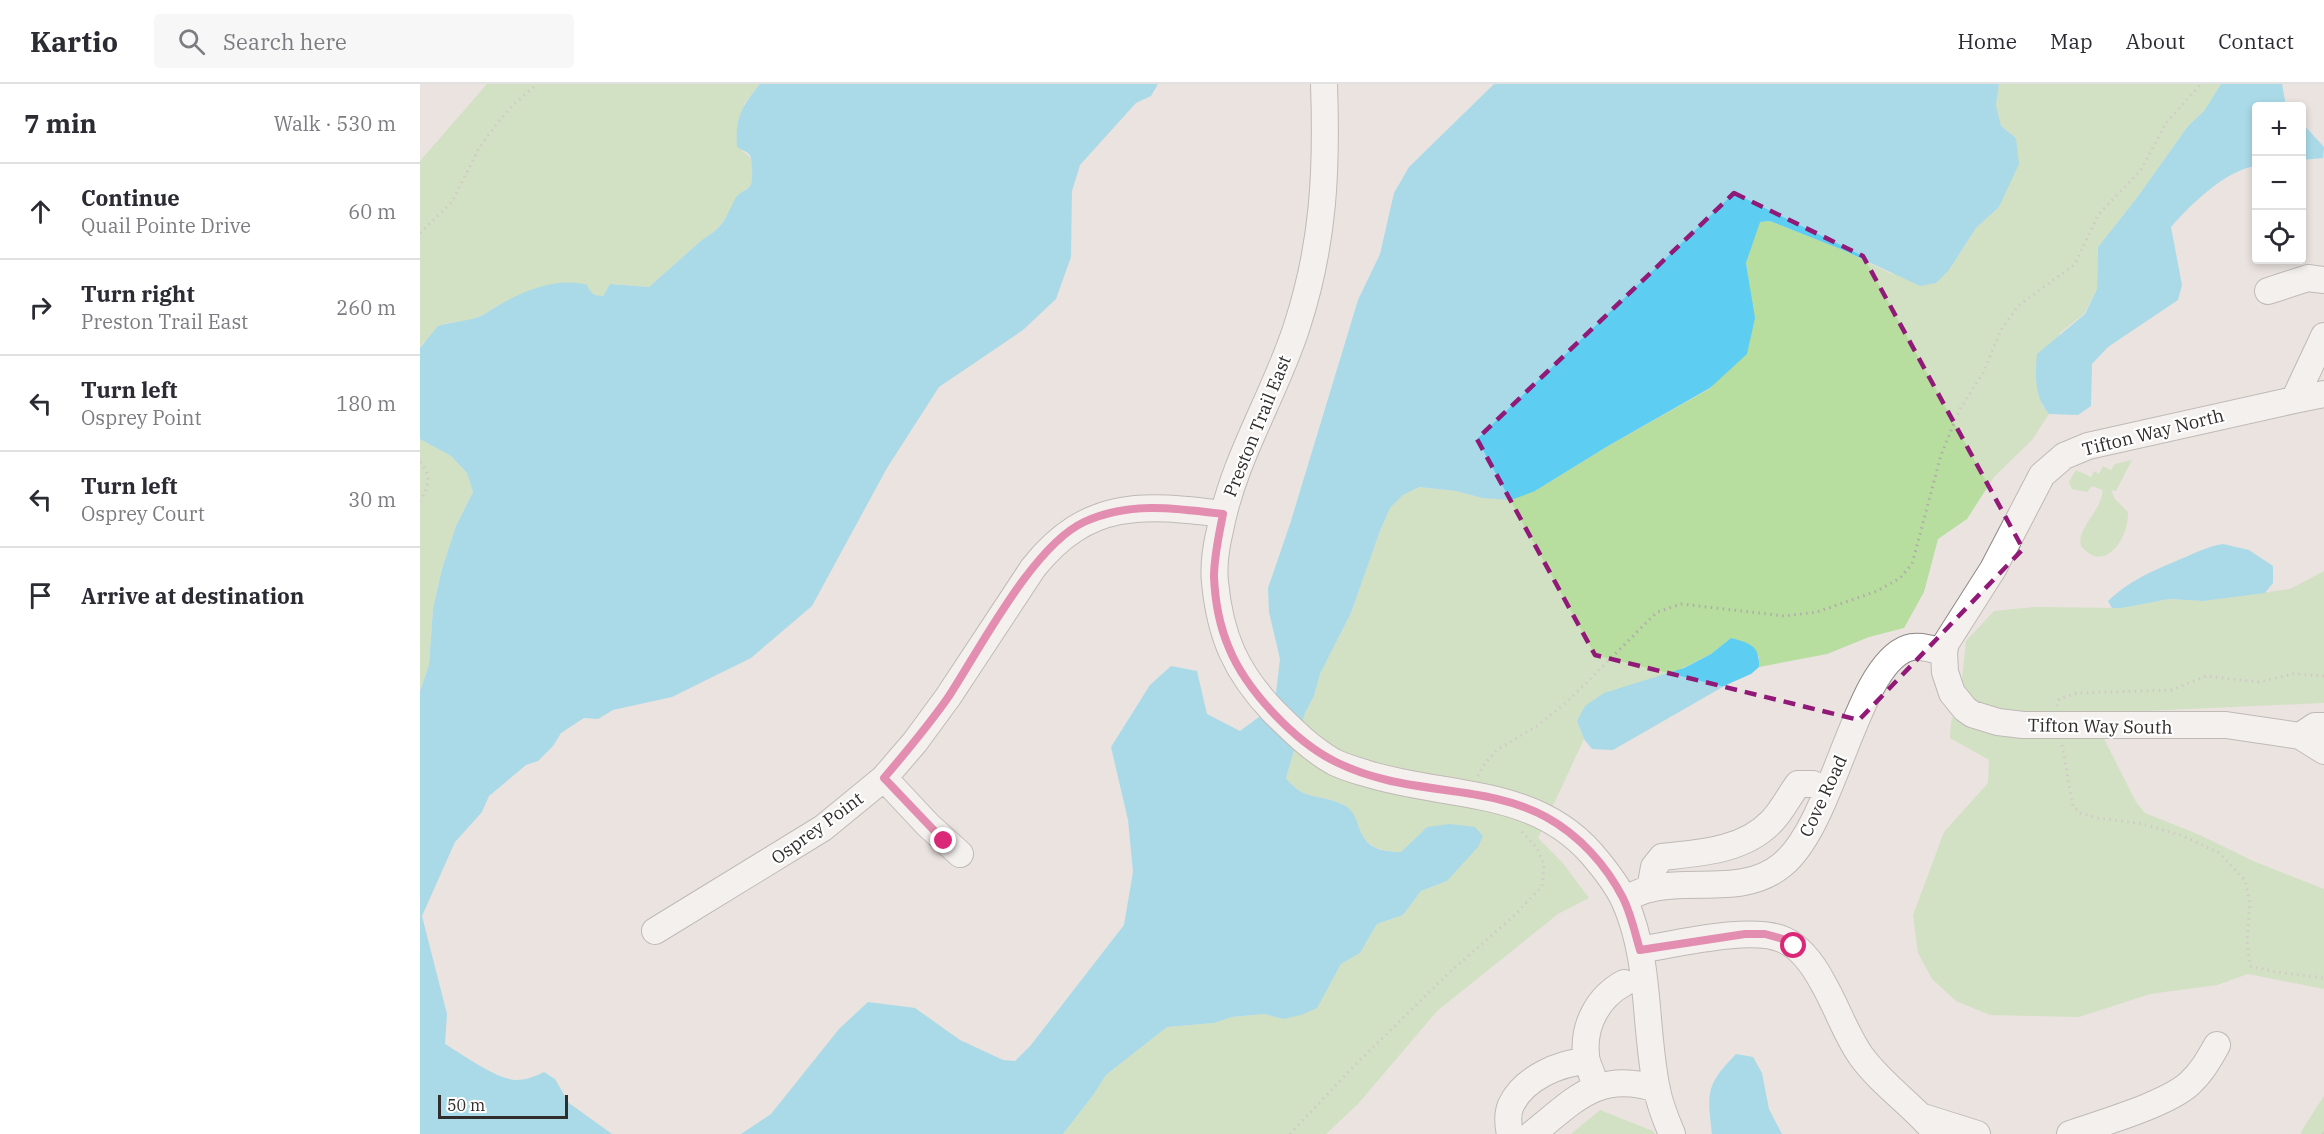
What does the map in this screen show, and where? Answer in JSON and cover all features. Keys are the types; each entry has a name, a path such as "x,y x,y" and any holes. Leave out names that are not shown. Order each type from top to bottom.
{"street":[{"name":"Preston Trail East","path":"1324,84 1325,193 1319,240 1309,285 1296,330 1234,476 1215,552 1214,578 1219,615 1228,648 1241,673 1269,707 1305,742 1334,762 1385,780 1500,799 1529,809 1556,824 1588,849 1608,873 1624,899 1640,950 1657,1089 1672,1134"},
{"path":"2268,291 2308,278 2324,280"},
{"path":"2294,400 2324,336"},
{"name":"Tifton Way North","path":"1944,652 1946,643 1993,569 2035,485 2042,474 2064,456 2088,446 2324,393"},
{"name":"Osprey Point","path":"655,931 824,828 884,778 915,742 948,697 1033,568 1047,550 1064,535 1083,522 1105,514 1135,508 1166,507 1223,514"},
{"name":"Cove Road","path":"1624,899 1650,889 1736,884 1771,873 1793,854 1818,816 1861,709 1887,662 1910,647 1944,652"},
{"name":"Tifton Way South","path":"1944,652 1945,672 1953,693 1965,709 1972,714 1998,722 2023,725 2226,725 2300,736 2324,751"},
{"path":"2300,736 2314,726 2324,726"},
{"path":"884,778 928,825 960,854"},
{"path":"1650,889 1654,867 1662,857 1712,851 1746,841 1771,822 1798,784 1813,784 1827,790"},
{"path":"1640,950 1745,934 1765,934 1789,942 1804,954 1823,982 1844,1027 1861,1055 1882,1081 1930,1125 1977,1134"},
{"path":"1596,1087 1587,1061 1586,1039 1590,1020 1601,1002 1624,983"},
{"path":"2070,1134 2173,1096 2190,1084 2203,1069 2217,1045"},
{"path":"1510,1134 1508,1123 1510,1107 1521,1092 1548,1070 1570,1062 1587,1061"},
{"path":"1532,1134 1576,1098 1596,1087 1621,1082 1639,1083 1657,1089"}],"path":[{"path":"420,233 452,202 479,148 494,128 512,106 537,84"},
{"path":"1469,793 1485,764 1497,750 1537,726 1567,702 1657,612 1682,604 1785,616 1817,612 1877,591 1900,578 1912,564 1941,455 1960,409 1983,373 2001,330 2018,306 2075,264 2098,215 2141,170 2166,123 2201,84"},
{"path":"420,462 428,473 429,481 420,501"},
{"path":"2324,676 2293,674 2259,682 2206,676 2172,690 2077,693 2059,699 2056,711 2073,806 2080,813 2098,818 2143,824 2183,836 2218,852 2245,880 2250,903 2247,942 2250,966 2324,978"},
{"path":"1290,1134 1352,1068 1452,970 1515,915 1542,886 1544,865 1538,848 1519,830"}],"highlighted area":[{"path":"1734,193 1863,256 2023,549 1859,720 1595,655 1477,439"}],"green space":[{"path":"487,84 760,84 744,104 742,151 751,161 750,186 738,198 719,227 649,287 610,284 603,296 595,296 589,291 498,305 485,314 467,321 447,323 420,348 420,161"},
{"path":"1999,84 2221,84 2204,111 2188,126 2136,199 2098,247 2097,289 2084,314 2060,333 2042,406 2049,414 2032,440 1994,477 1967,519 1938,539 1924,592 1904,628 1869,637 1827,654 1759,667 1759,656 1731,638 1711,654 1577,721 1584,739 1538,838 1562,862 1589,898 1558,914 1437,1011 1358,1104 1326,1134 1063,1134 1106,1075 1167,1027 1214,1023 1232,1017 1264,1014 1283,1019 1316,1008 1341,964 1360,953 1377,924 1403,915 1421,891 1447,881 1427,827 1401,852 1372,846 1363,838 1352,814 1344,805 1306,794 1293,786 1286,778 1305,713 1314,696 1320,674 1351,613 1390,508 1403,495 1419,487 1456,491 1482,498 1535,491 1608,446 1711,388 1750,289 1746,263 1759,222 1770,221 1843,250 1892,274 1949,270 1976,228 1999,207 2016,138 2001,126 1996,105"},
{"path":"420,439 451,456 467,473 473,492 456,526 442,569 433,609 429,665 420,690"},
{"path":"2132,460 2116,491 2111,490 2115,499 2128,512 2120,542 2107,555 2099,557 2090,554 2081,546 2080,540 2098,506 2103,490 2092,486 2087,492 2072,489 2069,482 2076,470 2091,477 2094,471 2099,474 2103,466 2111,470 2115,464"},
{"path":"2324,571 2324,703 2123,712 2097,725 2136,802 2145,813 2200,835 2253,861 2324,889 2324,989 2248,974 2217,985 2150,994 2079,1017 1990,1015 1956,1001 1932,979 1918,953 1913,915 1944,832 1988,783 1989,760 1950,738 1951,722 1959,701 1966,641 1994,611 2035,607 2122,608 2169,599 2203,601 2290,589"},
{"path":"2324,1096 2324,1134 2301,1134 2302,1130"},
{"path":"1600,1110 1653,1131 1655,1134 1571,1134"}],"water":[{"path":"760,84 1158,84 1151,96 1136,103 1080,165 1072,191 1071,257 1056,299 1023,330 939,387 887,468 812,606 751,658 672,697 613,710 598,719 584,718 561,733 553,746 538,761 526,765 489,796 482,812 455,842 422,916 447,1014 445,1044 490,1071 509,1079 524,1079 544,1072 555,1079 569,1103 612,1134 420,1134 420,691 429,665 433,609 442,569 456,526 473,492 467,473 451,456 420,439 420,348 438,326 485,314 509,300 542,286 576,283 587,285 593,294 603,296 610,284 649,287 715,231 723,222 737,197 750,186 751,160 749,154 737,147 737,128 744,106"},
{"path":"1494,84 1999,84 1996,105 2001,126 2016,138 2019,164 1999,207 1976,228 1949,270 1936,283 1920,286 1843,250 1770,221 1760,222 1746,263 1755,318 1747,354 1710,388 1535,491 1511,500 1482,498 1456,491 1419,487 1403,495 1390,508 1351,613 1320,674 1314,696 1305,713 1286,778 1293,786 1306,794 1335,801 1351,810 1366,840 1373,846 1384,850 1401,852 1427,827 1450,824 1475,827 1483,836 1478,847 1447,881 1421,891 1403,915 1377,924 1360,953 1341,964 1317,1008 1283,1019 1264,1014 1232,1017 1214,1023 1167,1027 1106,1075 1063,1134 741,1134 771,1114 839,1029 868,1002 915,1008 960,1040 1003,1060 1015,1061 1031,1045 1124,925 1133,872 1128,820 1111,747 1150,685 1171,666 1197,671 1207,714 1240,731 1259,717 1276,693 1280,659 1269,612 1268,588 1290,524 1358,300 1380,254 1394,193 1409,167"},
{"path":"2221,84 2282,84 2285,102 2252,102 2252,167 2233,174 2210,189 2171,227 2182,285 2178,300 2108,347 2092,364 2091,406 2078,415 2049,414 2038,393 2037,354 2085,314 2097,289 2098,247 2136,199 2188,126 2204,111"},
{"path":"2306,127 2324,147 2323,158 2306,160"},
{"path":"2223,544 2249,550 2273,566 2273,583 2265,593 2203,601 2169,599 2122,608 2112,608 2108,601 2123,588 2147,574 2210,547"},
{"path":"1731,638 1752,646 1758,654 1759,667 1751,674 1726,685 1613,750 1592,749 1584,739 1577,721 1585,706 1604,693 1684,668 1711,654"},
{"path":"1736,1054 1753,1057 1762,1073 1769,1109 1782,1134 1712,1134 1709,1108 1711,1090 1719,1074"}],"route":[{"path":"944,841 884,778 915,742 948,697 1015,594 1047,550 1083,522 1105,514 1135,508 1166,507 1223,514 1215,552 1214,578 1219,615 1228,648 1241,673 1257,694 1305,742 1334,762 1385,780 1500,799 1547,818 1588,849 1608,873 1624,899 1640,950 1745,934 1765,934 1783,939 1794,946"}]}
